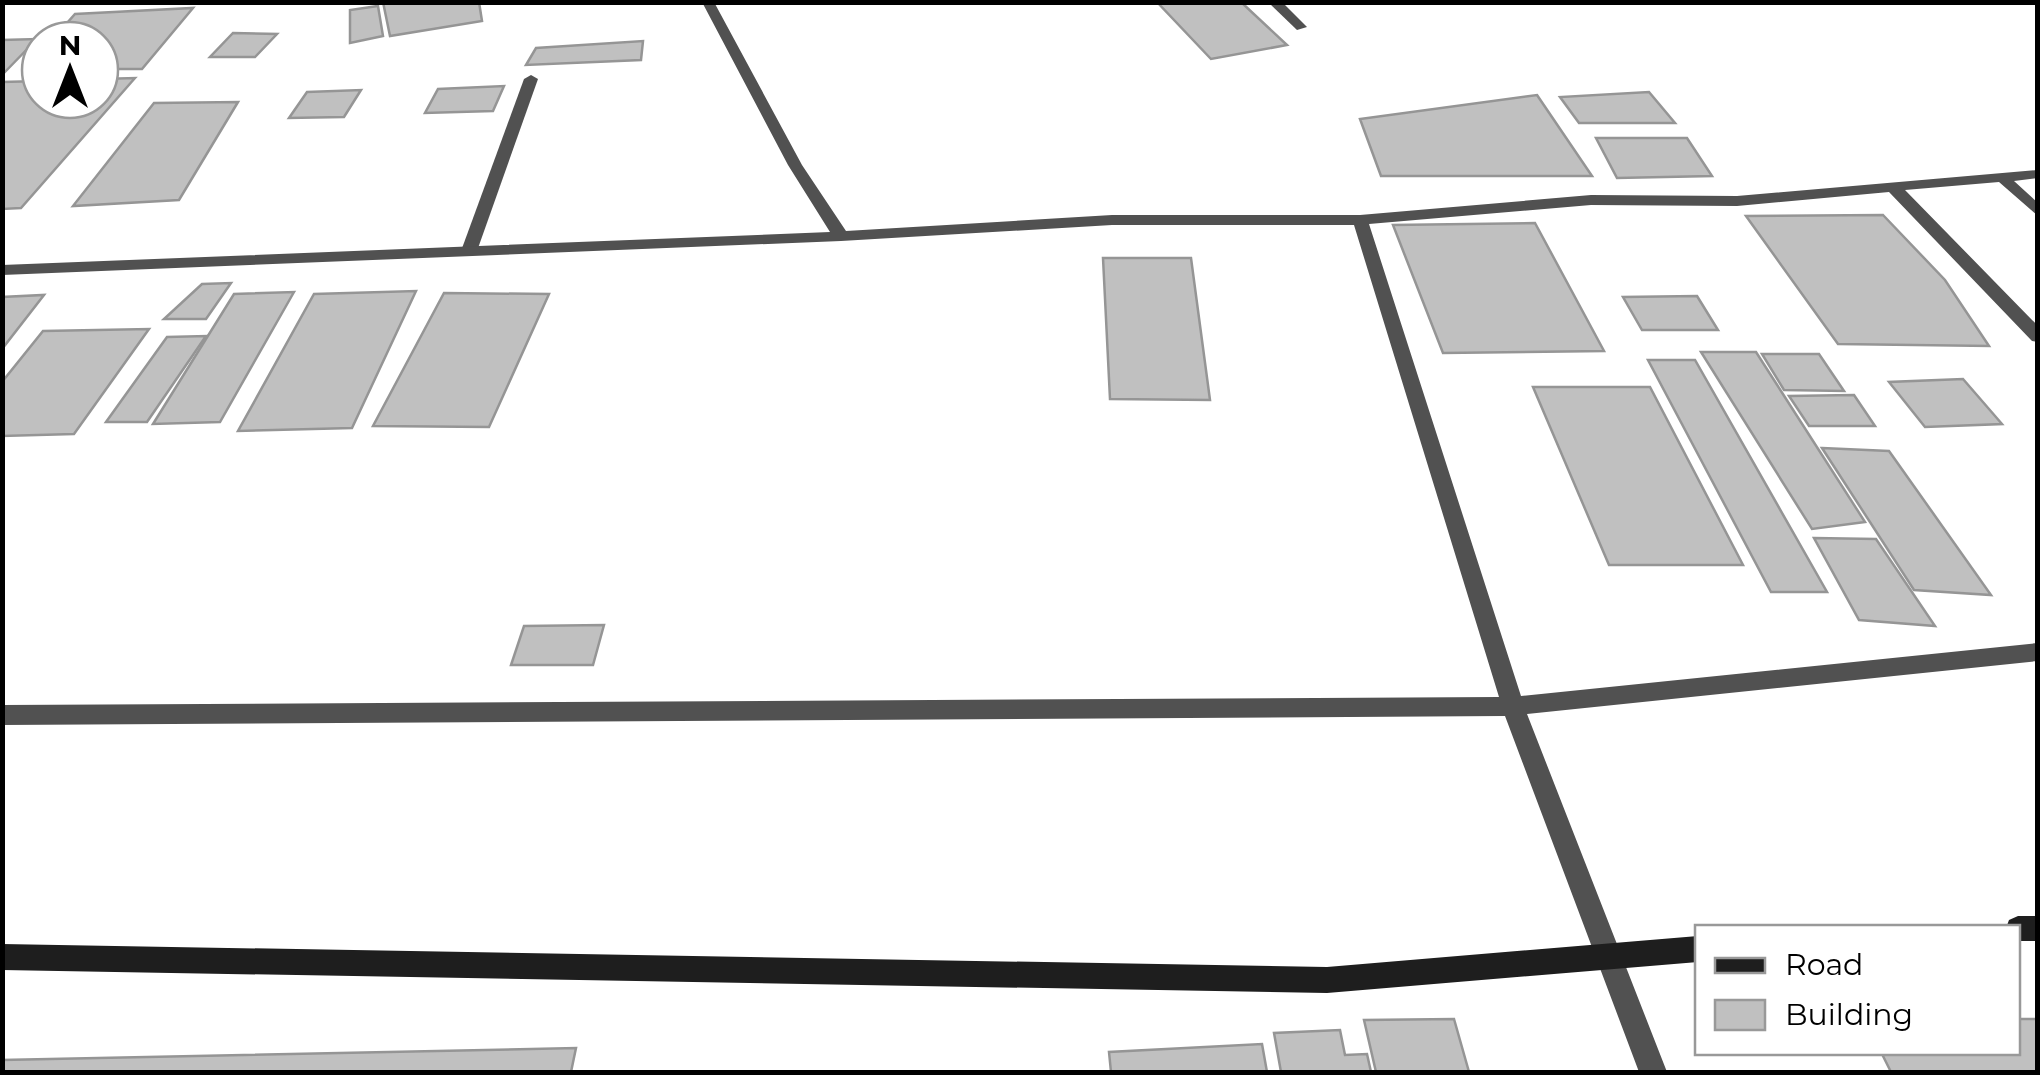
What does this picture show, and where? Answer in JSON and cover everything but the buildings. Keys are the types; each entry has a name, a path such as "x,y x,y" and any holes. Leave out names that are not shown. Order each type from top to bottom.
{"street":[{"path":"708,2 795,165 841,236"},
{"path":"1274,2 1301,27"},
{"path":"469,251 531,79"},
{"path":"2,270 841,236 1112,220 1360,220 1591,200 1738,201 2038,174"},
{"path":"2004,179 2038,212"},
{"path":"1892,185 2038,337"},
{"path":"1360,220 1513,706 1653,1072"},
{"path":"2,715 1513,706 2038,652"},
{"path":"2,957 1326,980 1695,948"}]}
